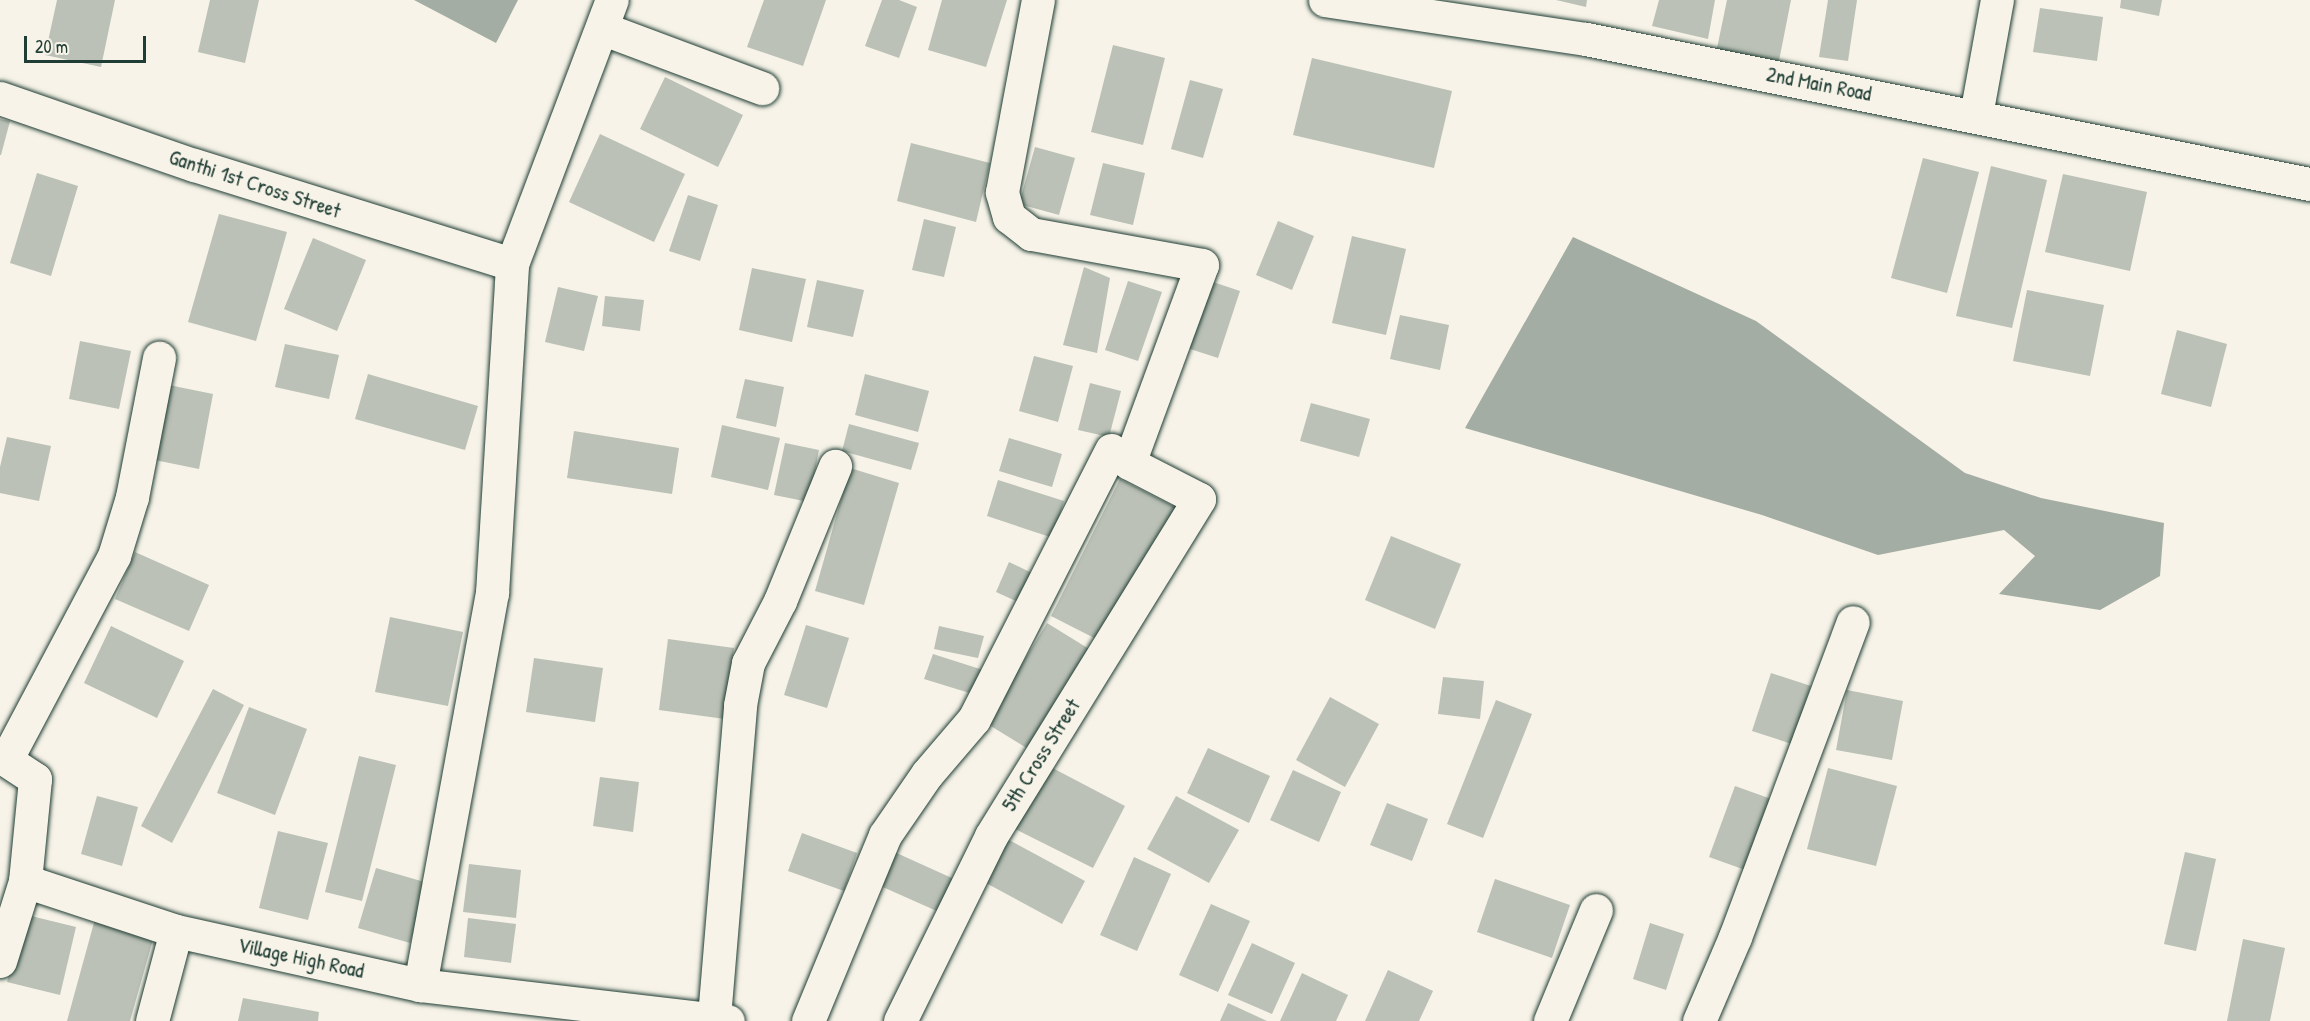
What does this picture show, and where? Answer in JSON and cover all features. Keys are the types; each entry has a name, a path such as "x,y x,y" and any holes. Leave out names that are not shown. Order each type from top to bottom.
{"street":[{"name":"5th Cross Street","path":"900,1021 991,836 1199,499 1129,463 1202,265 1030,234 1009,217 1002,192 1038,0"},
{"name":"2nd Main Road","path":"1325,0 1586,39 1976,114 2310,184"},
{"path":"1976,114 1997,0"},
{"path":"420,985 492,593 512,264 608,14 762,88"},
{"name":"Ganthi 1st Cross Street","path":"0,98 204,168 512,264"},
{"path":"0,961 25,881 35,779 4,757 114,556 132,497 159,358"},
{"path":"808,1021 885,835 927,774 974,719 1111,450"},
{"path":"721,1019 740,705 748,663 780,601 835,466"},
{"path":"1699,1021 1735,936 1853,622"},
{"name":"Village High Road","path":"25,881 176,931 420,985 721,1019"},
{"path":"1550,1021 1596,910"},
{"path":"152,1021 176,931"}],"shaded area":[{"path":"414,0 518,0 496,43"},
{"path":"1573,237 1756,321 1965,473 2041,498 2164,523 2160,576 2100,610 1999,594 2035,556 2004,530 1878,555 1762,515 1465,428"}],"building":[{"path":"57,0 115,0 101,67 45,55"},
{"path":"210,0 259,0 245,63 198,52"},
{"path":"764,0 826,0 803,66 747,47"},
{"path":"882,0 899,0 917,7 899,58 865,46"},
{"path":"942,0 1007,0 986,67 928,50"},
{"path":"1556,0 1587,0 1586,7"},
{"path":"1659,0 1715,0 1708,39 1652,26"},
{"path":"1727,0 1791,0 1778,66 1716,53"},
{"path":"1828,0 1857,0 1848,61 1819,57"},
{"path":"2121,0 2162,0 2159,16 2120,8"},
{"path":"2040,8 2103,17 2097,61 2033,52"},
{"path":"1113,45 1165,58 1143,145 1091,132"},
{"path":"1312,58 1452,91 1434,168 1293,135"},
{"path":"665,77 743,115 718,167 640,129"},
{"path":"1190,80 1223,89 1203,158 1171,149"},
{"path":"0,119 10,121 1,155 0,155"},
{"path":"600,134 685,174 654,242 569,202"},
{"path":"911,143 990,163 976,222 897,201"},
{"path":"1035,147 1075,158 1059,215 1019,204"},
{"path":"1923,158 1979,172 1947,293 1891,278"},
{"path":"1103,163 1145,173 1133,225 1090,215"},
{"path":"1991,166 2047,180 2012,328 1956,316"},
{"path":"37,173 78,186 51,276 10,263"},
{"path":"2063,174 2147,192 2130,271 2045,252"},
{"path":"688,195 718,205 700,261 669,251"},
{"path":"219,214 287,232 256,341 188,322"},
{"path":"924,219 956,227 944,277 912,270"},
{"path":"1278,221 1314,236 1292,290 1256,275"},
{"path":"1352,236 1406,249 1386,335 1332,323"},
{"path":"313,238 366,260 337,331 284,309"},
{"path":"1084,267 1110,278 1097,353 1063,345"},
{"path":"752,268 806,279 792,342 739,330"},
{"path":"817,280 864,290 853,337 807,327"},
{"path":"1207,280 1240,291 1218,358 1184,347"},
{"path":"1128,281 1162,292 1138,361 1105,350"},
{"path":"558,287 598,296 584,351 545,342"},
{"path":"2027,290 2104,305 2090,376 2013,361"},
{"path":"605,296 644,300 640,331 602,326"},
{"path":"1400,315 1449,325 1440,370 1390,359"},
{"path":"2177,330 2227,344 2211,407 2161,394"},
{"path":"80,341 131,351 119,409 69,399"},
{"path":"285,344 339,355 329,399 275,387"},
{"path":"1034,356 1073,366 1058,422 1019,411"},
{"path":"368,374 478,406 465,450 355,419"},
{"path":"865,374 929,391 918,432 855,415"},
{"path":"745,379 784,387 776,427 736,418"},
{"path":"159,383 213,394 199,469 145,458"},
{"path":"1090,383 1121,391 1109,437 1078,430"},
{"path":"1311,403 1370,419 1359,457 1300,441"},
{"path":"849,424 919,443 911,470 842,451"},
{"path":"722,425 780,438 768,490 711,477"},
{"path":"574,431 679,448 672,494 567,478"},
{"path":"7,437 51,446 39,501 0,493 0,467"},
{"path":"1009,438 1062,454 1052,487 999,471"},
{"path":"785,443 819,450 809,502 774,495"},
{"path":"850,468 899,483 864,605 815,591"},
{"path":"1120,479 1175,507 1106,644 1051,616"},
{"path":"998,480 1064,501 1053,538 987,516"},
{"path":"1391,536 1461,564 1435,629 1365,600"},
{"path":"135,552 209,585 189,631 115,599"},
{"path":"1009,562 1034,574 1020,603 996,592"},
{"path":"390,617 463,632 448,706 375,692"},
{"path":"1047,623 1094,652 1033,752 986,723"},
{"path":"806,625 849,638 827,708 784,695"},
{"path":"111,626 184,661 157,718 84,683"},
{"path":"939,626 984,636 978,658 934,649"},
{"path":"668,639 734,648 725,719 659,710"},
{"path":"933,654 983,670 976,695 924,679"},
{"path":"534,658 603,668 595,722 526,712"},
{"path":"1771,673 1811,686 1792,744 1752,731"},
{"path":"1443,677 1484,681 1480,719 1438,714"},
{"path":"213,689 244,705 172,843 141,826"},
{"path":"1847,690 1903,701 1892,760 1836,750"},
{"path":"1330,697 1379,724 1345,787 1296,760"},
{"path":"1496,700 1532,714 1483,838 1447,824"},
{"path":"249,707 307,729 275,815 217,793"},
{"path":"1208,748 1270,776 1249,823 1187,793"},
{"path":"359,756 396,765 362,901 325,892"},
{"path":"1043,763 1125,806 1093,868 1011,827"},
{"path":"1828,768 1897,786 1876,866 1807,849"},
{"path":"1293,770 1341,792 1319,842 1270,820"},
{"path":"600,777 639,782 633,832 593,826"},
{"path":"1735,786 1774,800 1748,871 1709,857"},
{"path":"97,796 138,807 122,866 81,854"},
{"path":"1176,796 1239,830 1209,883 1147,849"},
{"path":"1387,803 1428,819 1412,861 1370,845"},
{"path":"278,831 328,843 308,920 259,908"},
{"path":"802,833 857,853 844,891 788,871"},
{"path":"1009,840 1085,881 1062,924 986,883"},
{"path":"890,850 954,879 939,912 876,884"},
{"path":"2185,852 2216,859 2196,951 2164,944"},
{"path":"1134,857 1171,874 1137,951 1100,935"},
{"path":"469,864 521,870 516,918 463,912"},
{"path":"376,868 428,883 410,943 358,928"},
{"path":"1495,879 1570,905 1552,958 1477,932"},
{"path":"1211,904 1250,921 1218,992 1179,975"},
{"path":"23,914 76,927 60,995 7,982"},
{"path":"468,918 516,924 511,963 464,957"},
{"path":"95,919 154,936 130,1021 67,1021"},
{"path":"1650,923 1684,934 1666,990 1633,979"},
{"path":"2243,939 2285,948 2270,1021 2227,1021"},
{"path":"1252,943 1295,963 1272,1014 1228,995"},
{"path":"1388,970 1433,991 1419,1021 1365,1021"},
{"path":"1302,973 1348,995 1336,1021 1280,1021"},
{"path":"243,998 319,1012 318,1021 238,1021"},
{"path":"1228,1003 1267,1021 1220,1021"}]}
